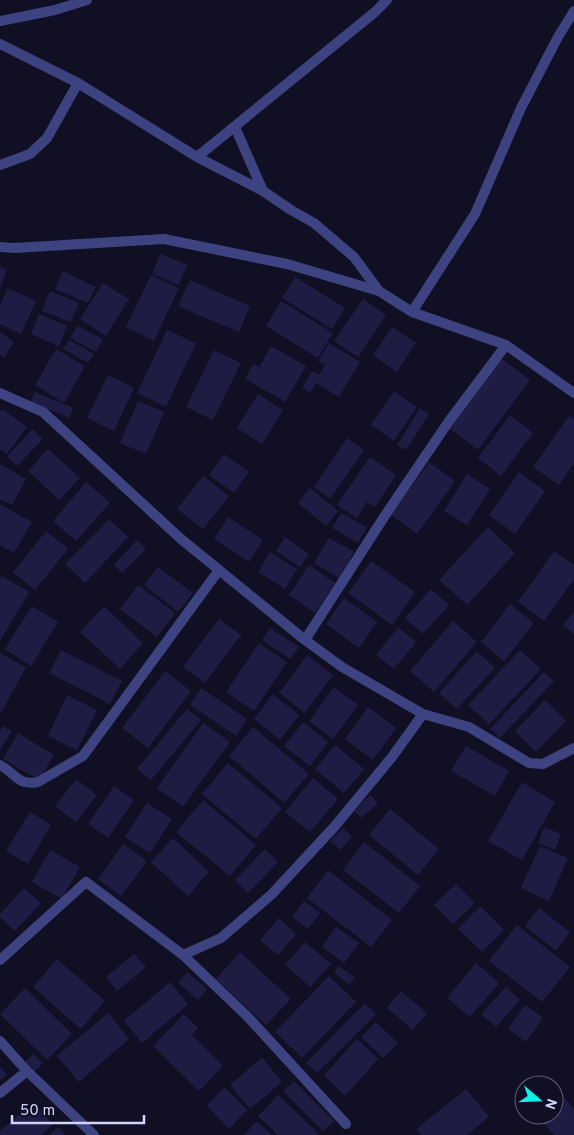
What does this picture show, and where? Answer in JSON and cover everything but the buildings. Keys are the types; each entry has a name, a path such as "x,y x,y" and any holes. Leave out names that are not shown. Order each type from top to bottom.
{"street":[{"path":"0,21 55,10 87,0"},
{"path":"196,157 375,12 387,0"},
{"path":"412,312 475,214 521,108 558,37 574,11"},
{"path":"0,44 78,83 196,157 263,191 314,223 354,257 379,291"},
{"path":"0,165 30,154 47,138 78,83"},
{"path":"235,127 263,191"},
{"path":"0,247 14,248 164,239 287,264 379,291 412,312 506,346 574,392"},
{"path":"305,640 448,421 506,346"},
{"path":"0,393 43,412 181,539 305,640 342,667 422,714 469,728 529,763 543,764 574,748"},
{"path":"0,765 23,783 31,783 38,782 83,756 219,570"},
{"path":"184,955 220,938 272,894 334,826 392,757 422,714"},
{"path":"0,960 86,882 184,955 246,1016 346,1124"},
{"path":"0,1041 27,1071 94,1135"},
{"path":"0,1093 27,1071"}]}
